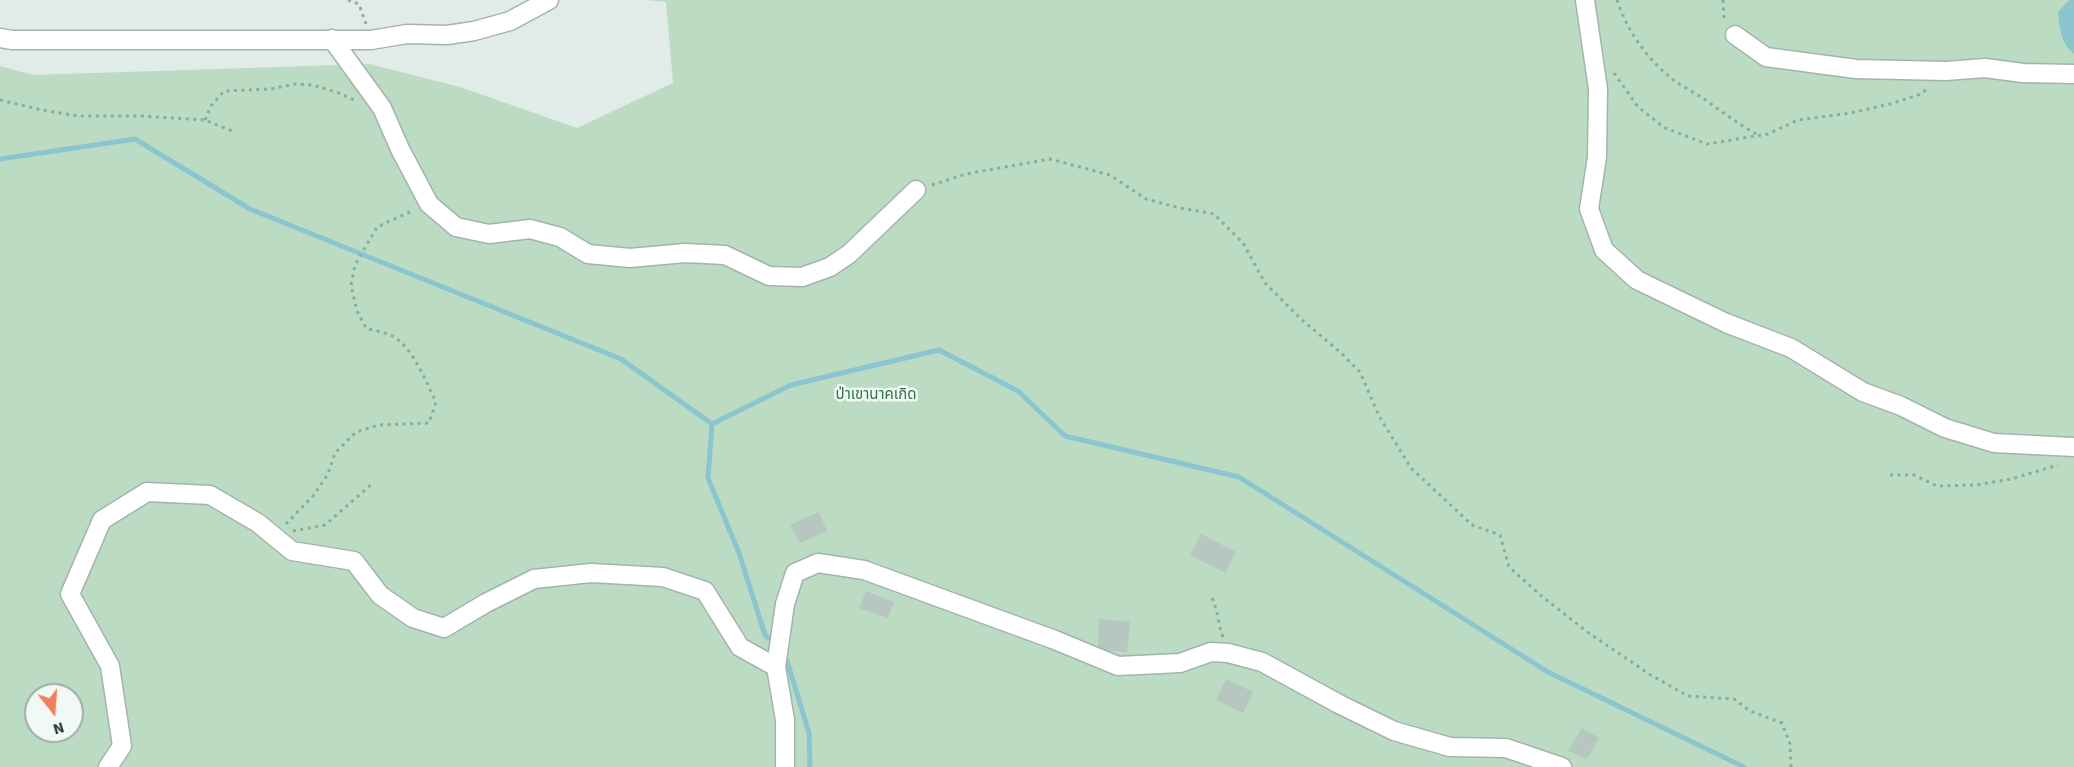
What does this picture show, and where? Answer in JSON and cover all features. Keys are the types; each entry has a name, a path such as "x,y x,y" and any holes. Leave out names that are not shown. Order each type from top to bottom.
{"street":[{"path":"0,38 12,40 372,40 407,34 447,35 474,31 510,21 549,0"},
{"path":"1585,0 1598,89 1597,157 1589,209 1604,250 1637,280 1726,323 1791,348 1863,392 1901,406 1944,428 1994,443 2069,455"},
{"path":"1734,35 1766,57 1856,69 1947,71 1985,68 2023,73 2074,74"},
{"path":"332,39 382,108 400,149 429,204 456,227 489,234 530,229 560,237 588,255 630,258 685,253 725,255 769,276 802,277 830,267 849,254 916,190"},
{"path":"108,767 122,746 110,666 70,594 102,520 147,492 210,495 258,523 292,550 354,561 380,595 413,618 444,628 486,603 534,579 591,573 663,577 705,591 740,647 776,667"},
{"path":"785,767 785,720 776,667 785,604 795,573 818,563 864,570 1055,640 1118,666 1180,663 1211,652 1228,653 1262,662 1394,731 1450,747 1506,748 1562,767"}],"path":[{"path":"348,0 359,4 372,40"},
{"path":"1617,0 1620,11 1635,37 1653,61 1676,81 1758,135"},
{"path":"1595,64 1610,67 1638,107 1665,128 1707,144 1768,134 1798,120 1851,113 1921,94 1947,71"},
{"path":"205,120 211,106 225,91 272,89 294,84 313,85 355,101"},
{"path":"0,100 78,116 205,120 232,130"},
{"path":"916,190 966,174 1050,159 1110,175 1146,199 1214,214 1243,243 1264,284 1360,372 1379,416 1411,468 1472,525 1500,534 1509,567 1586,631 1648,674 1688,696 1734,699 1750,711 1782,723 1790,744 1791,767"},
{"path":"274,536 313,496 328,474 335,453 356,432 379,425 429,423 436,402 424,378 409,352 394,336 366,328 357,310 351,285 355,265 377,227 429,204"},
{"path":"1890,475 1914,475 1937,486 1976,485 2011,479 2069,455"},
{"path":"274,536 325,525 373,483"},
{"path":"1212,598 1218,612 1219,627 1228,653"}],"green space":[{"name":"ป่าเขานาคเกิด","path":"647,0 2074,0 2074,767 0,767 0,66 33,75 369,64 460,87 577,128 673,83 666,2"}],"water":[{"path":"2069,0 2074,0 2074,54 2063,40 2058,12"}],"building":[{"path":"819,512 827,531 800,543 790,525"},
{"path":"1201,534 1236,552 1225,573 1190,555"},
{"path":"866,591 894,602 888,618 859,608"},
{"path":"1099,619 1130,622 1127,652 1098,650"},
{"path":"1226,679 1253,692 1243,713 1216,700"},
{"path":"1582,728 1599,738 1587,759 1568,751"}],"waterway":[{"path":"0,159 135,139 250,209 621,359 712,424 791,385 939,350 1018,391 1065,436 1239,477 1548,672 1744,767"},
{"path":"712,424 708,478 739,553 765,635 768,638"},
{"path":"787,661 809,733 810,767"}]}
